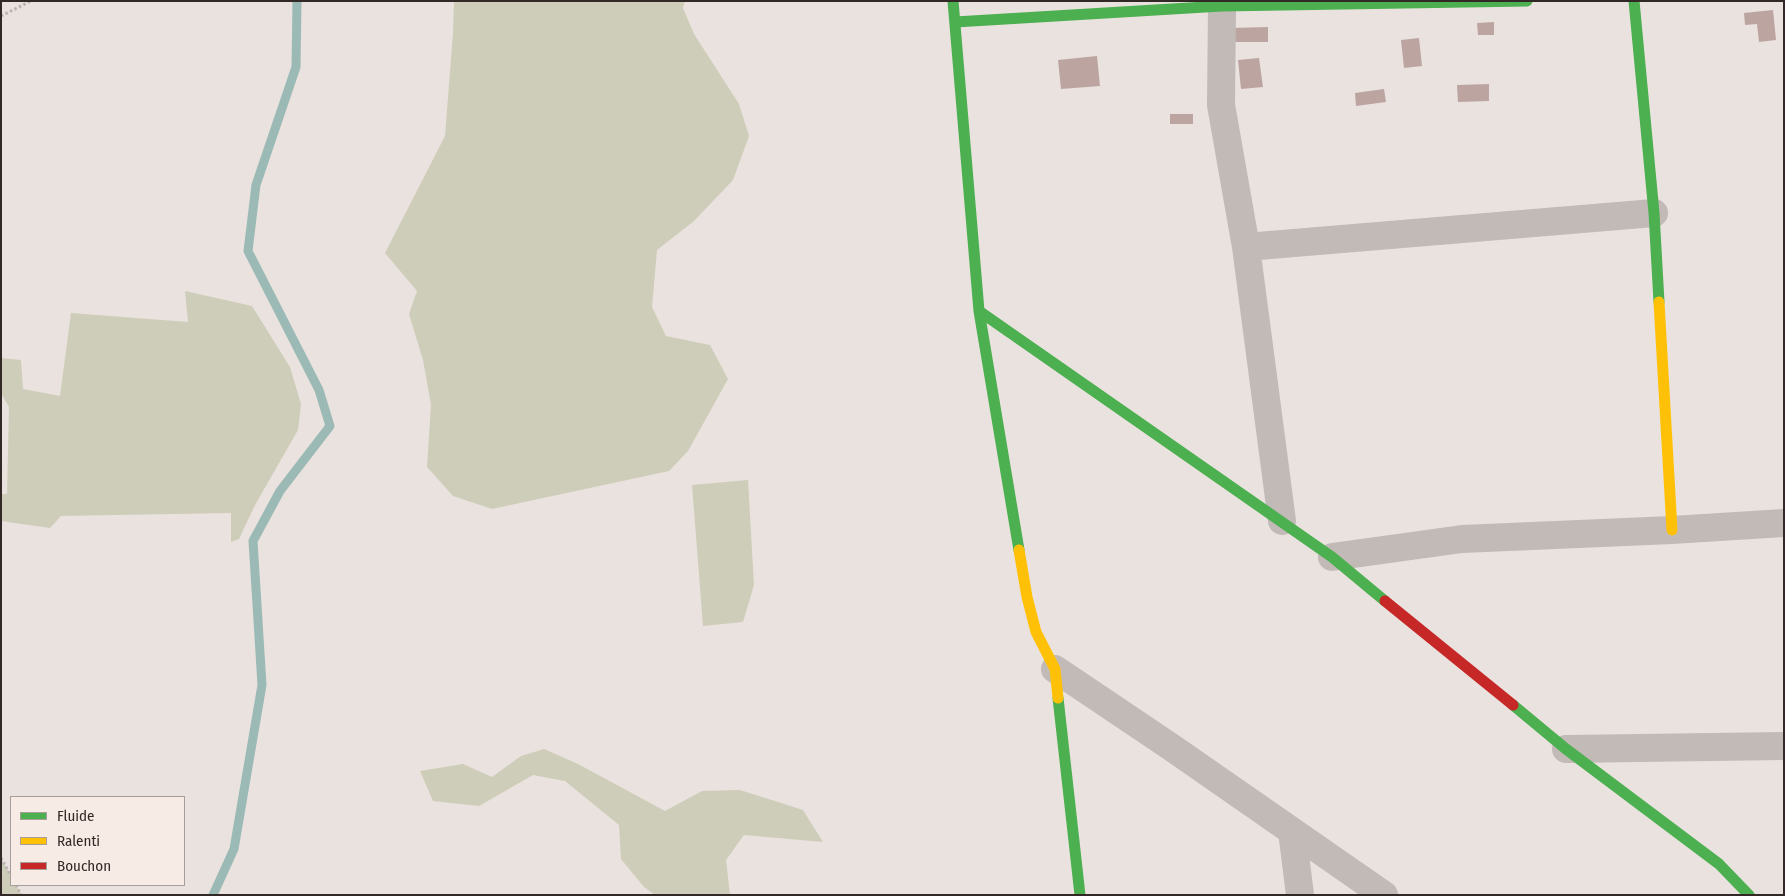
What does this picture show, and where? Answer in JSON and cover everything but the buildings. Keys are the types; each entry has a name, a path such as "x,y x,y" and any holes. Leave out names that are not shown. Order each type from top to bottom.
{"street":[{"path":"953,1 979,311 1028,598 1036,632 1055,669 1080,895"},
{"path":"955,22 1222,6 1527,1"},
{"path":"1634,1 1654,213 1672,530"},
{"path":"1222,6 1221,105 1246,247 1282,521"},
{"path":"1246,247 1654,213"},
{"path":"979,311 1332,557 1566,749 1719,864 1749,895"},
{"path":"1332,557 1462,539 1784,523"},
{"path":"1055,669 1384,895"},
{"path":"1566,749 1784,746"},
{"path":"1292,831 1300,895"}],"path":[{"path":"1,16 31,1"},
{"path":"1,858 10,874"}],"green space":[{"path":"454,1 685,1 683,8 694,34 739,104 749,136 733,180 694,221 657,250 652,307 666,336 710,345 728,379 688,451 669,471 492,509 453,496 427,467 431,405 423,360 409,314 417,291 385,253 445,136"},
{"path":"185,291 252,306 290,367 301,404 298,430 255,505 239,539 231,542 231,513 61,516 50,528 1,521 1,494 7,494 9,407 1,393 1,358 21,360 23,389 60,396 71,313 188,322"},
{"path":"748,480 754,585 743,622 703,626 692,485"},
{"path":"544,749 578,764 665,811 702,791 740,790 803,810 823,842 744,835 726,860 730,895 655,895 644,887 621,859 619,825 565,781 533,775 479,806 433,801 420,771 463,764 492,777 521,756"},
{"path":"1,858 10,874 10,886 16,886 21,895 1,895"}],"waterway":[{"path":"213,895 234,849 262,685 253,541 280,491 330,426 319,390 248,251 256,185 296,67 297,1"}],"traffic: fast":[{"path":"953,1 979,311 1019,550"},
{"path":"955,22 1222,6 1527,1"},
{"path":"1634,1 1654,213 1659,302"},
{"path":"979,311 1332,557 1385,601"},
{"path":"1058,698 1080,895"},
{"path":"1513,705 1566,749 1719,864 1749,895"}],"traffic: slow":[{"path":"1659,302 1672,530"},
{"path":"1019,550 1027,597 1036,632 1055,669 1058,698"}],"traffic: jam":[{"path":"1385,601 1513,705"}]}
